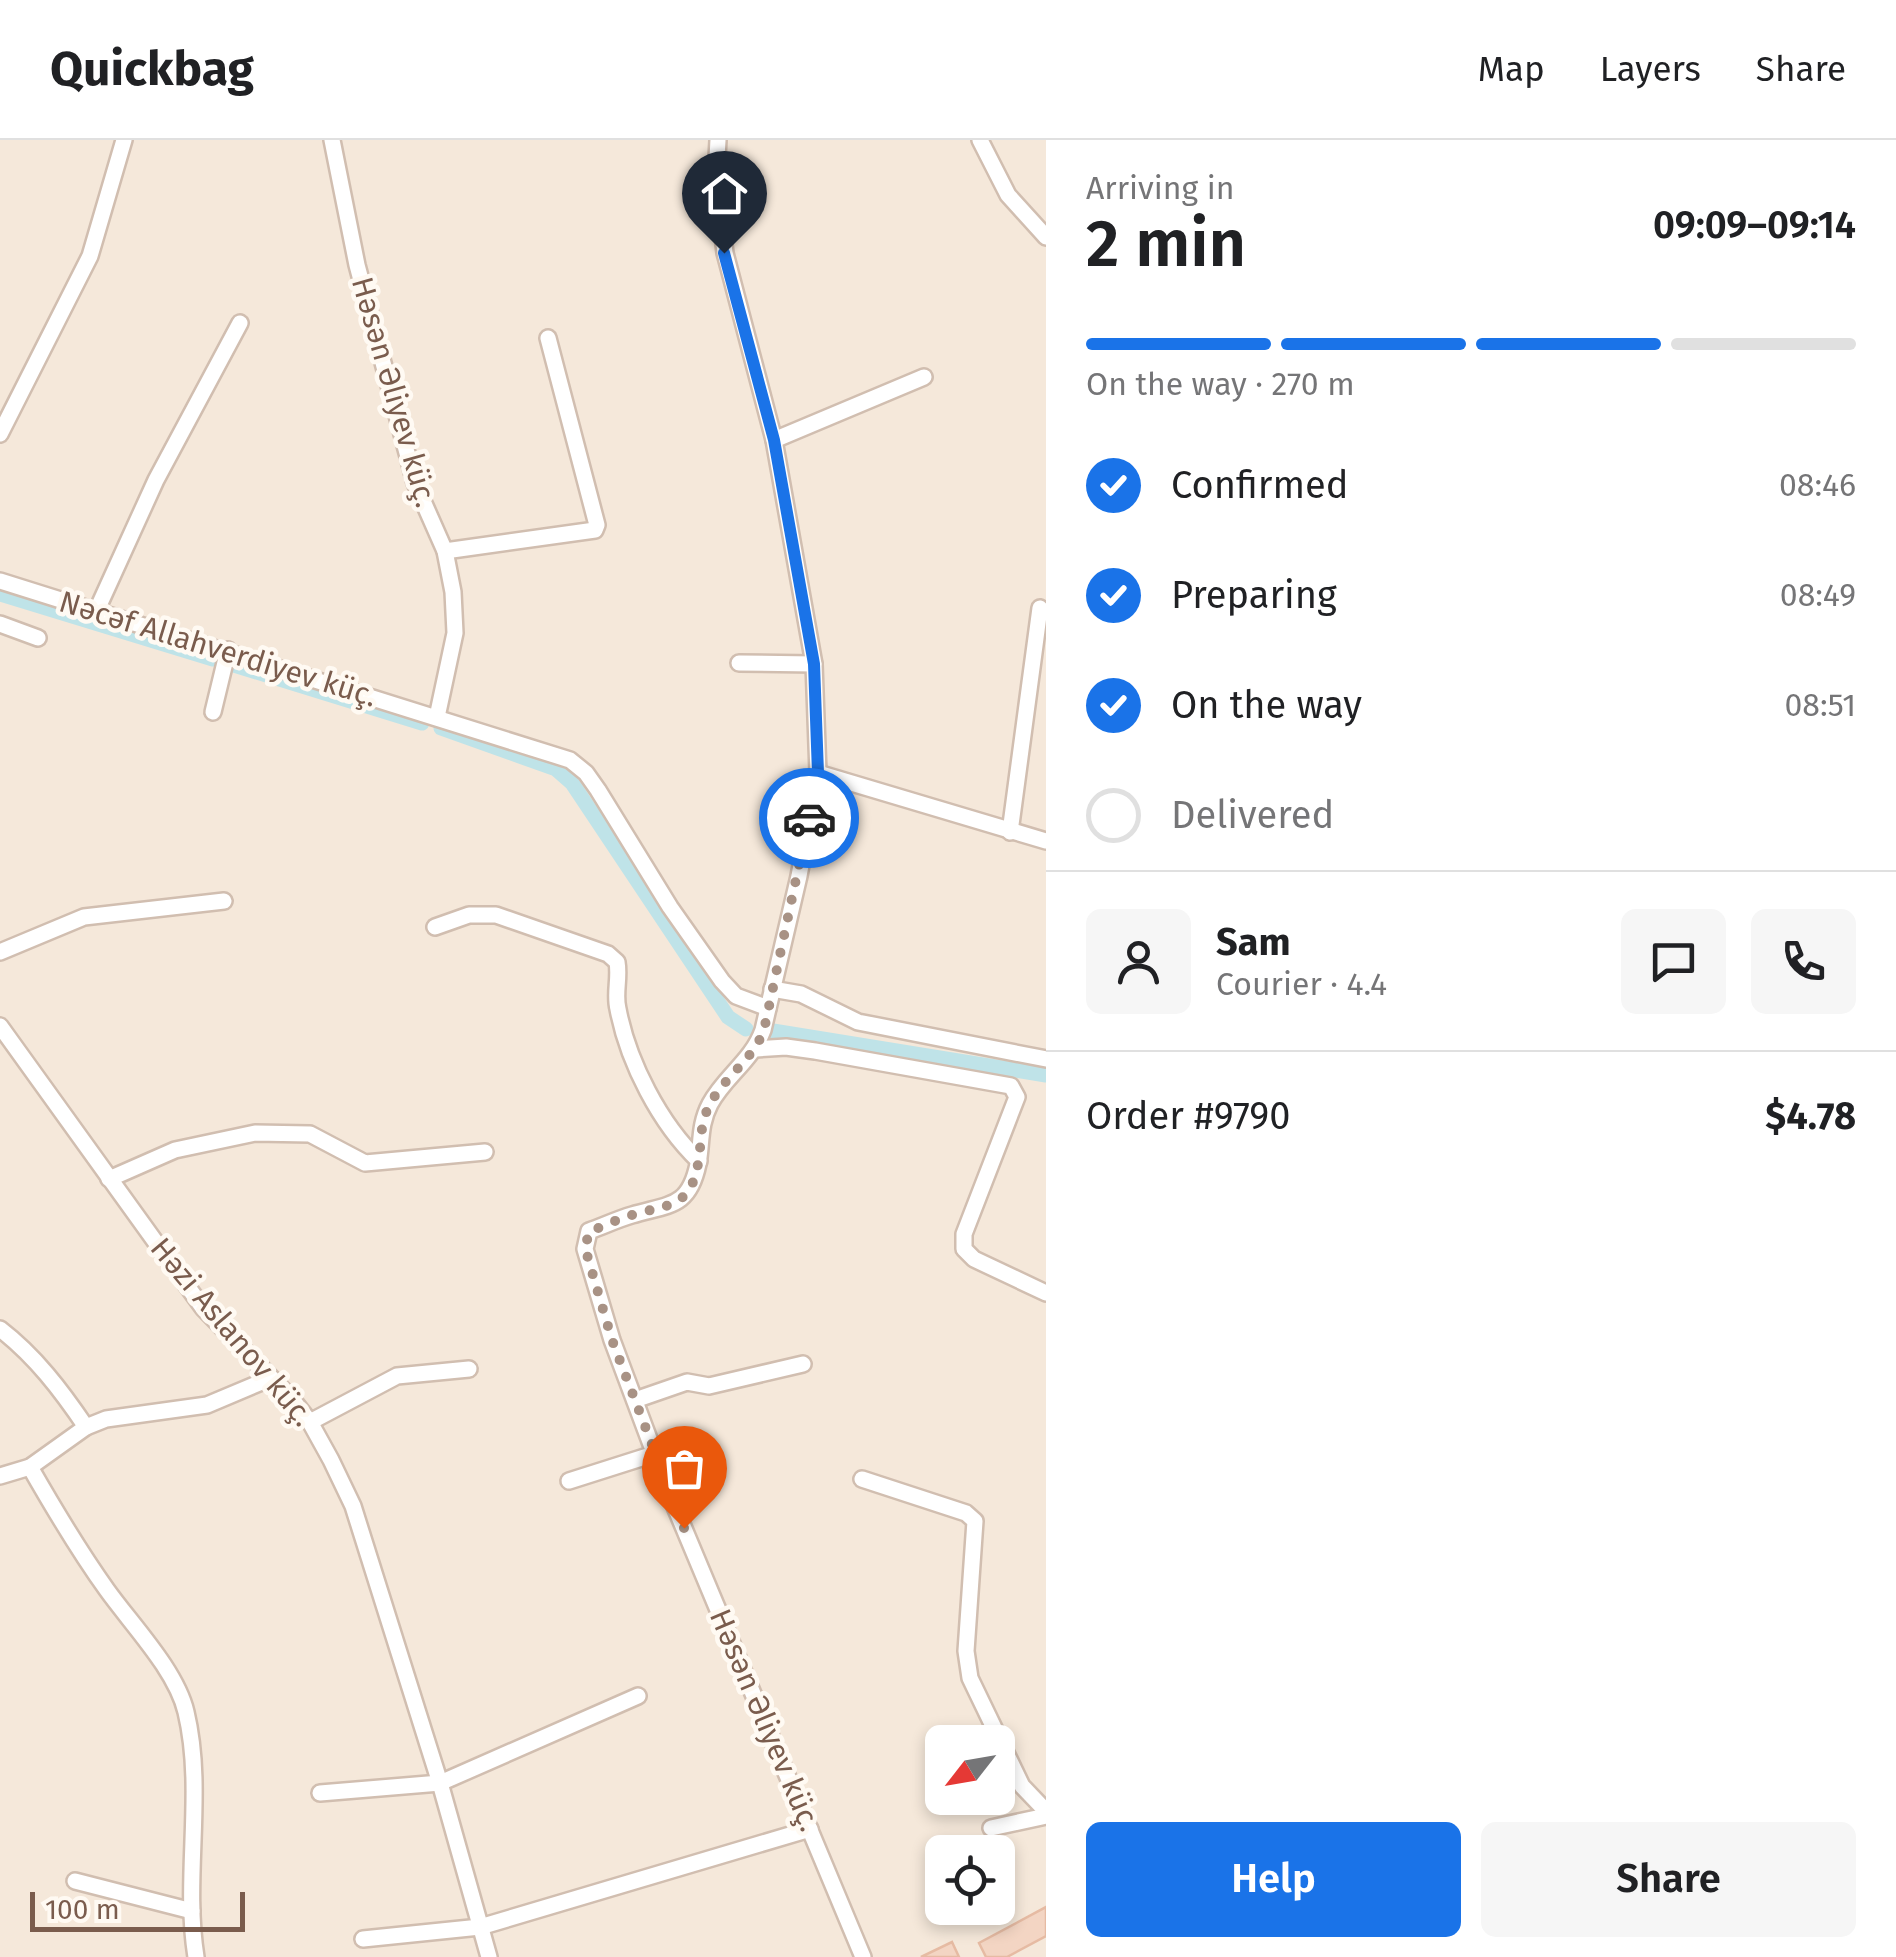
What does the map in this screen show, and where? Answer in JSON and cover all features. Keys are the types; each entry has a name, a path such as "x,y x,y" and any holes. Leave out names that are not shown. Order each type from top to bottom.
{"street":[{"path":"0,434 90,256 124,140"},
{"name":"Həsən Əliyev küç.","path":"332,140 357,265 415,483 445,551 454,633 437,718"},
{"path":"718,140 716,175 724,253 774,440 814,664 818,773 799,876 756,1049 786,1046 815,1050 1011,1086 1017,1097 964,1234 964,1249 974,1259 1046,1293"},
{"path":"980,140 1008,195 1046,237"},
{"path":"96,612 156,480 240,323"},
{"path":"445,551 595,530 597,525 548,338"},
{"path":"774,440 924,377"},
{"name":"Nəcəf Allahverdiyev küç.","path":"0,581 437,718"},
{"path":"1010,832 1040,608"},
{"path":"0,624 38,638"},
{"path":"213,712 228,650"},
{"path":"739,663 814,664"},
{"path":"437,718 570,760 586,773 670,907 722,981 736,996 768,1008"},
{"path":"818,773 1046,841"},
{"path":"0,952 84,916 224,901"},
{"path":"434,927 469,915 496,915 608,954 616,962 616,1006 630,1052 676,1135 699,1161"},
{"path":"772,989 801,994 858,1022 1046,1059"},
{"name":"Həzi Aslanov küç.","path":"0,1026 203,1308 310,1422 353,1506 440,1783 489,1957"},
{"name":"Həsən Əliyev küç.","path":"756,1049 716,1093 706,1111 699,1132 699,1161 691,1189 683,1199 589,1232 585,1248 654,1454 863,1957"},
{"path":"109,1179 175,1150 255,1132 310,1134 366,1163 485,1152"},
{"path":"0,1329 24,1348 61,1390 86,1427"},
{"path":"634,1400 687,1382 710,1386 803,1364"},
{"path":"310,1422 398,1376 469,1370"},
{"path":"0,1476 30,1467 86,1427 122,1414 207,1404 272,1378"},
{"path":"569,1481 654,1454"},
{"path":"30,1467 84,1557 160,1660 185,1706 192,1739 192,1910 196,1957"},
{"path":"862,1479 966,1513 975,1522 966,1651 970,1678 1022,1786 1046,1814 991,1828"},
{"path":"320,1793 440,1783 638,1696"},
{"path":"363,1939 480,1927 810,1829"},
{"path":"75,1881 192,1910"}],"shaded area":[{"path":"0,140 1046,140 1046,1957 0,1957"}],"building":[{"path":"1046,1907 1046,1936 1007,1957 986,1957 979,1943"},
{"path":"952,1942 959,1957 921,1957"}],"waterway":[{"path":"0,594 213,659"},
{"path":"234,665 422,723"},
{"path":"441,728 556,769 572,783 728,1017 746,1029"},
{"path":"773,1031 1046,1075"}],"way so far":[{"path":"684,1528 612,1340 585,1248 589,1232 632,1215 668,1207 691,1189 706,1111 716,1093 756,1049 764,1030 809,818"}],"route":[{"path":"724,253 774,440 814,664 818,773 809,818"}]}
